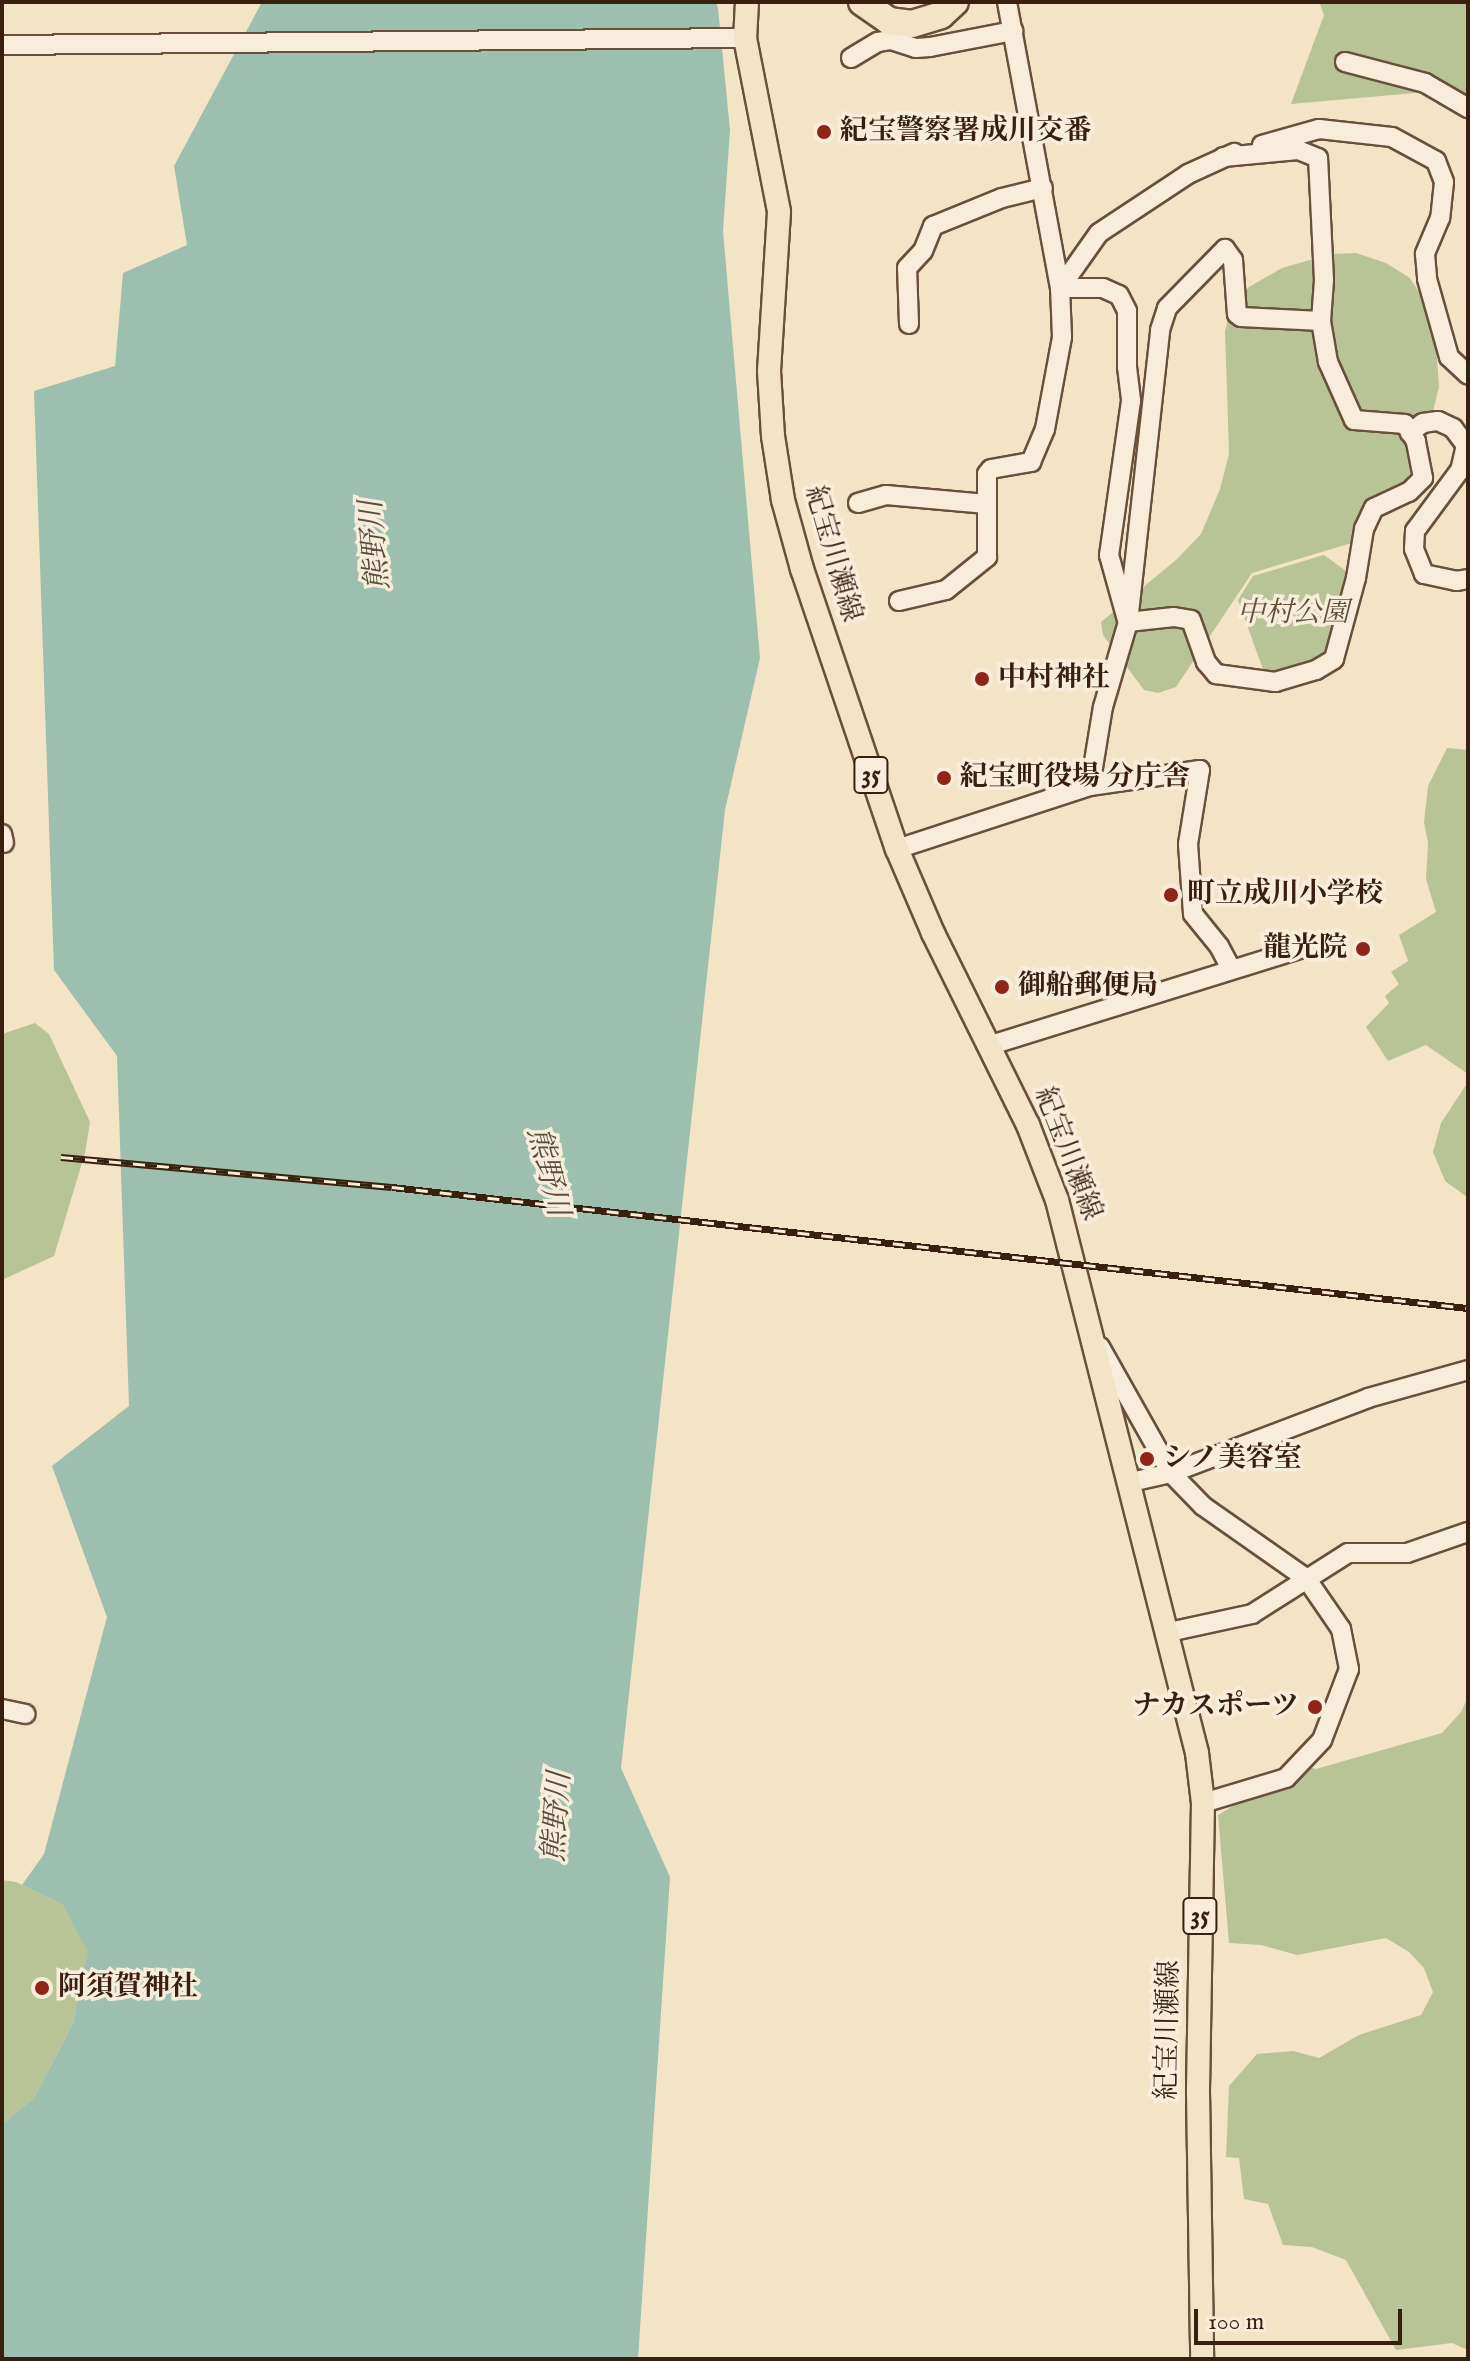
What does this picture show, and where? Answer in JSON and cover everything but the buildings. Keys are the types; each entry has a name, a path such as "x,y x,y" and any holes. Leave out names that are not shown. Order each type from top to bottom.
{"highway":[{"path":"862,2 889,21 912,24 941,15 955,2"}],"main road":[{"name":"紀宝川瀬線","path":"747,2 739,38 779,212 769,371 773,436 783,500 802,569 897,849 1028,1125 1057,1200 1169,1632 1197,1753 1203,1803 1198,2092 1202,2359"}],"street":[{"path":"899,601 946,590 987,557 987,474 991,469 1031,462 1045,429 1062,337 1060,288 1007,2"},
{"path":"851,58 878,42 891,40 916,48 930,47 1013,31"},
{"path":"2,45 739,38"},
{"path":"1345,62 1425,83 1468,108"},
{"path":"1060,288 1099,233 1188,174 1223,157 1319,129 1392,137 1436,161 1444,182 1440,218 1425,254 1440,334 1449,357 1468,375"},
{"path":"1128,622 1174,617 1191,620 1206,662 1216,674 1275,682 1316,670 1334,659 1356,578 1364,529 1374,508 1409,492 1423,478 1416,441 1405,424 1354,420 1328,362 1321,321 1324,280 1318,158 1298,150 1223,157"},
{"path":"909,324 907,268 923,251 933,226 1002,198 1043,188"},
{"path":"1090,786 1103,707 1128,622 1159,342 1167,308 1225,249 1233,260 1237,314 1241,317 1321,321"},
{"path":"1060,288 1103,288 1119,295 1127,311 1131,401 1109,555 1128,622"},
{"path":"1449,357 1468,367"},
{"path":"1410,433 1423,423 1438,421 1453,428 1466,445 1460,470 1415,531 1414,549 1424,574 1456,581 1468,579"},
{"path":"858,503 886,495 987,504"},
{"path":"897,849 1090,786 1200,770 1188,844 1193,914 1219,946 1231,969"},
{"path":"988,1046 1305,947"},
{"path":"1089,1327 1171,1473 1203,1506 1306,1578 1341,1629 1349,1669 1322,1740 1286,1778 1203,1803"},
{"path":"1131,1482 1171,1473 1368,1398 1468,1370"},
{"path":"1169,1632 1252,1614 1348,1553 1407,1553 1468,1532"},
{"path":"2,1709 25,1714"}],"green space":[{"path":"1319,2 1468,2 1468,97 1460,89 1291,104 1324,15"},
{"path":"1356,253 1386,263 1410,278 1428,307 1435,329 1439,387 1428,431 1411,472 1365,539 1252,573 1176,687 1158,693 1144,690 1103,635 1101,622 1176,560 1201,534 1220,489 1229,454 1225,331 1232,304 1249,287 1282,268 1331,254"},
{"name":"中村公園","path":"1324,555 1350,574 1328,652 1313,664 1265,675 1238,600 1253,576"},
{"path":"1447,748 1468,750 1468,1074 1426,1045 1388,1061 1366,1027 1389,1003 1385,996 1399,984 1391,972 1408,961 1399,935 1436,912 1426,879 1428,843 1424,822 1428,786"},
{"path":"35,1023 49,1034 90,1122 85,1153 54,1256 2,1280 2,1034"},
{"path":"1468,1082 1467,1197 1445,1181 1433,1152 1441,1123"},
{"path":"1468,1697 1468,2350 1452,2343 1396,2350 1346,2260 1312,2247 1283,2245 1268,2204 1244,2199 1239,2158 1226,2157 1229,2086 1257,2054 1293,2051 1319,2058 1359,2035 1421,2015 1433,1992 1424,1968 1409,1952 1386,1938 1297,1955 1261,1945 1229,1943 1218,1815 1276,1780 1296,1763 1316,1769 1442,1733 1461,1712"},
{"name":"阿須賀神社","path":"2,1880 16,1882 63,1905 89,1953 73,2023 34,2098 2,2124"}],"water":[{"name":"熊野川","path":"262,2 716,2 718,8 730,130 723,231 760,658 725,810 621,1768 670,1877 638,2359 2,2359 2,2124 34,2098 73,2023 88,1953 63,1905 22,1885 44,1854 107,1617 52,1466 129,1406 117,1056 54,970 34,391 115,366 123,273 187,245 174,166"}],"railway":[{"path":"61,1157 392,1187 1468,1308"}],"place":[{"name":"紀宝警察署成川交番","path":"824,132"},
{"name":"中村神社","path":"982,679"},
{"name":"紀宝町役場 分庁舎","path":"944,778"},
{"name":"町立成川小学校","path":"1171,895"},
{"name":"龍光院","path":"1363,949"},
{"name":"御船郵便局","path":"1002,987"},
{"name":"シノ美容室","path":"1147,1459"},
{"name":"ナカスポーツ","path":"1315,1707"},
{"name":"阿須賀神社","path":"42,1988"}]}
